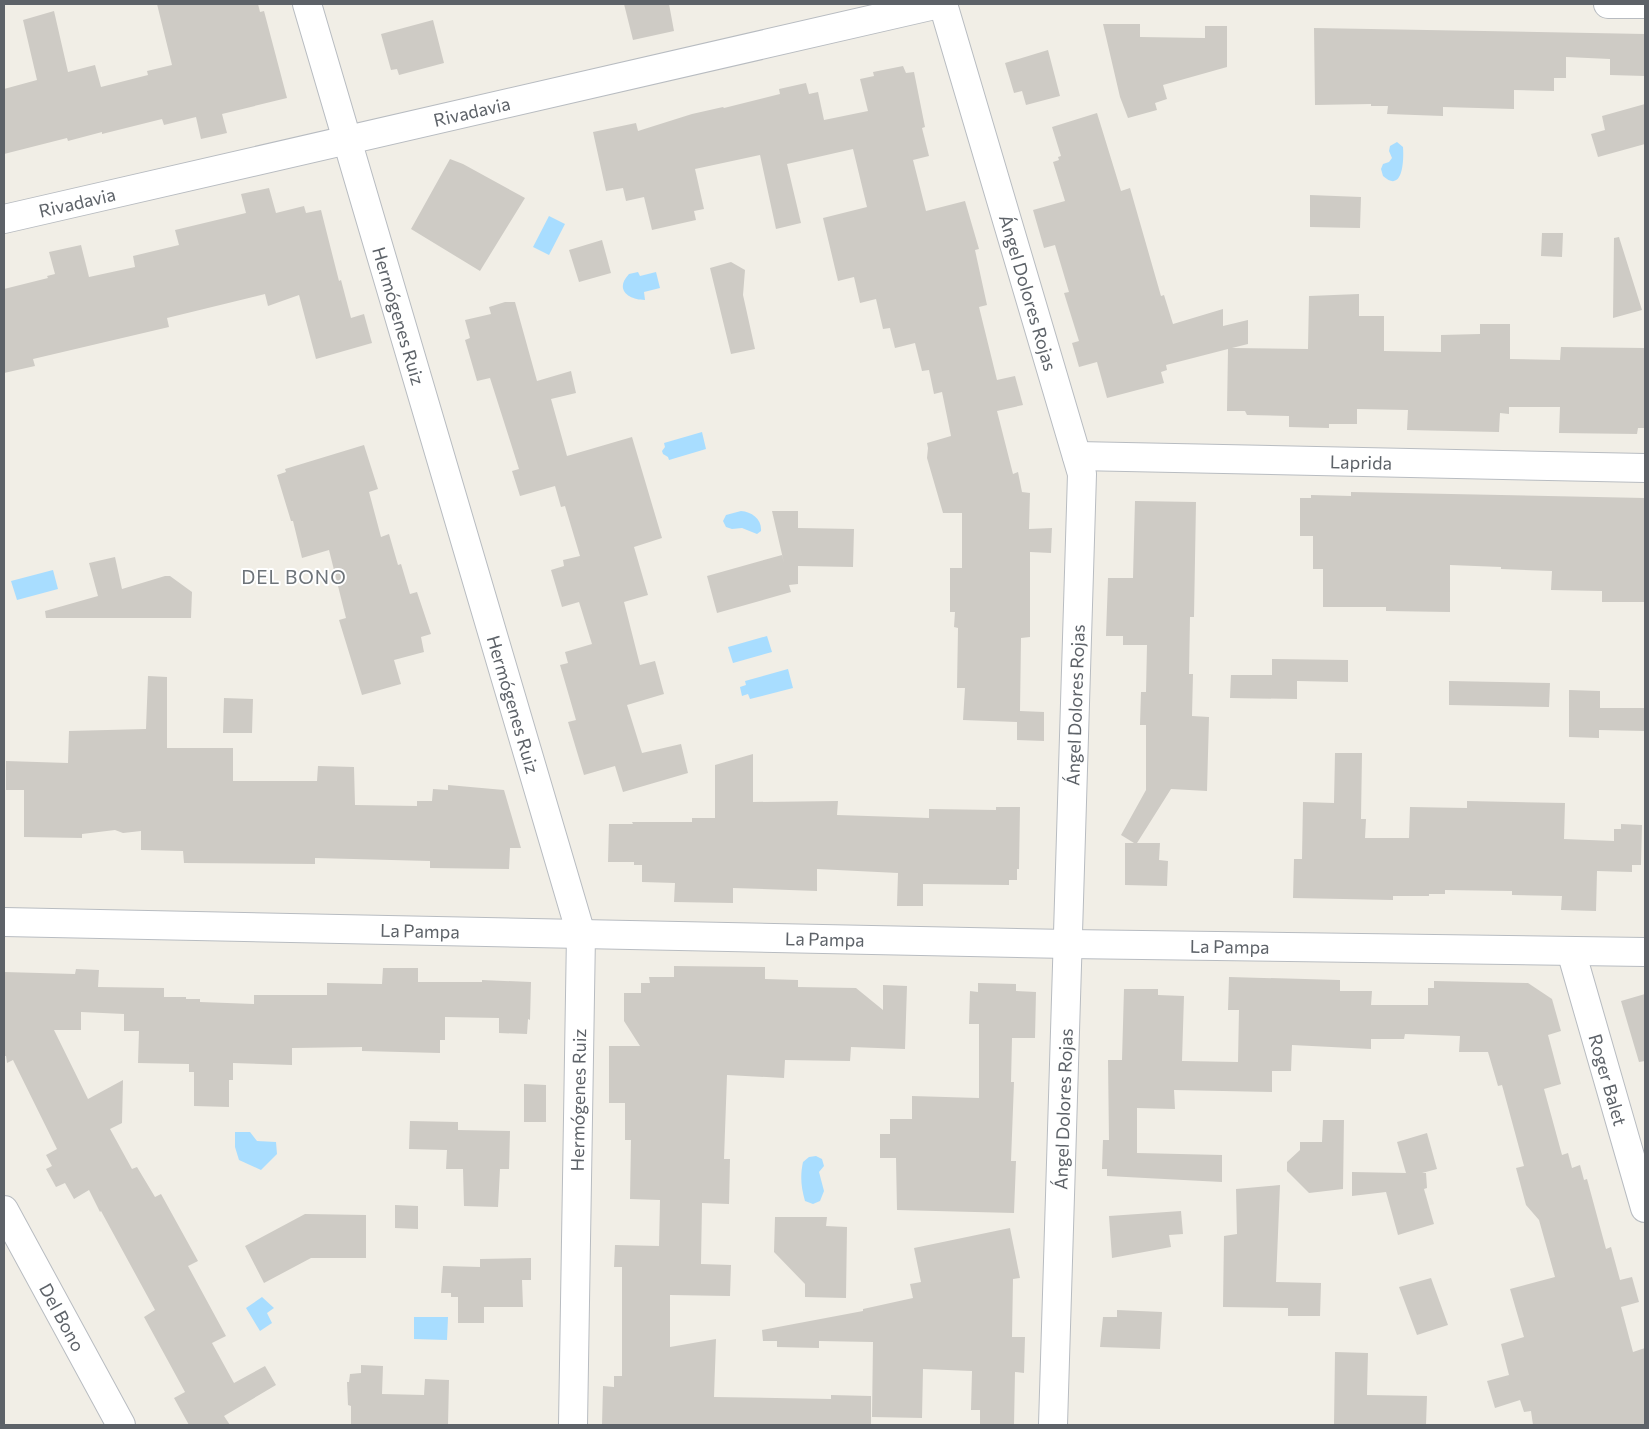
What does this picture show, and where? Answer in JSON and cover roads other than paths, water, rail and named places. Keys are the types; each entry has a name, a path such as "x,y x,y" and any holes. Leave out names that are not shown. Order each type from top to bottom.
{"street":[{"name":"Hermógenes Ruiz","path":"307,4 581,934 573,1425"},
{"name":"Rivadavia","path":"4,219 941,4"},
{"name":"Ángel Dolores Rojas","path":"941,4 1082,474 1053,1425"},
{"path":"1608,4 1645,4"},
{"name":"Laprida","path":"1077,456 1645,468"},
{"name":"La Pampa","path":"4,922 1068,944 1645,952"},
{"name":"Roger Balet","path":"1571,951 1645,1208"},
{"name":"Del Bono","path":"4,1210 121,1425"}],"water":[{"path":"1397,142 1403,147 1403,160 1401,173 1395,181 1383,176 1381,169 1383,164 1389,162 1392,158 1389,151 1390,146"},
{"path":"549,216 565,224 549,255 533,247"},
{"path":"638,272 640,276 656,272 660,288 644,292 645,300 629,296 623,289 629,274"},
{"path":"702,432 706,449 669,460 663,454 664,443"},
{"path":"741,511 756,517 760,523 761,531 757,534 742,528 732,529 726,527 723,521 726,515"},
{"path":"53,570 58,589 17,600 11,581"},
{"path":"767,636 772,652 733,663 728,647"},
{"path":"788,669 793,688 750,699 748,694 742,696 740,687 746,685 745,681"},
{"path":"235,1132 250,1132 257,1141 276,1142 277,1154 261,1170 239,1160 235,1147"},
{"path":"816,1156 822,1159 824,1166 819,1172 824,1191 820,1201 813,1204 805,1201 801,1172 803,1162 809,1157"},
{"path":"262,1297 274,1308 267,1313 272,1323 260,1331 246,1308"},
{"path":"414,1317 448,1317 447,1340 414,1339"}],"district":[{"name":"DEL BONO","path":"294,576"}]}
